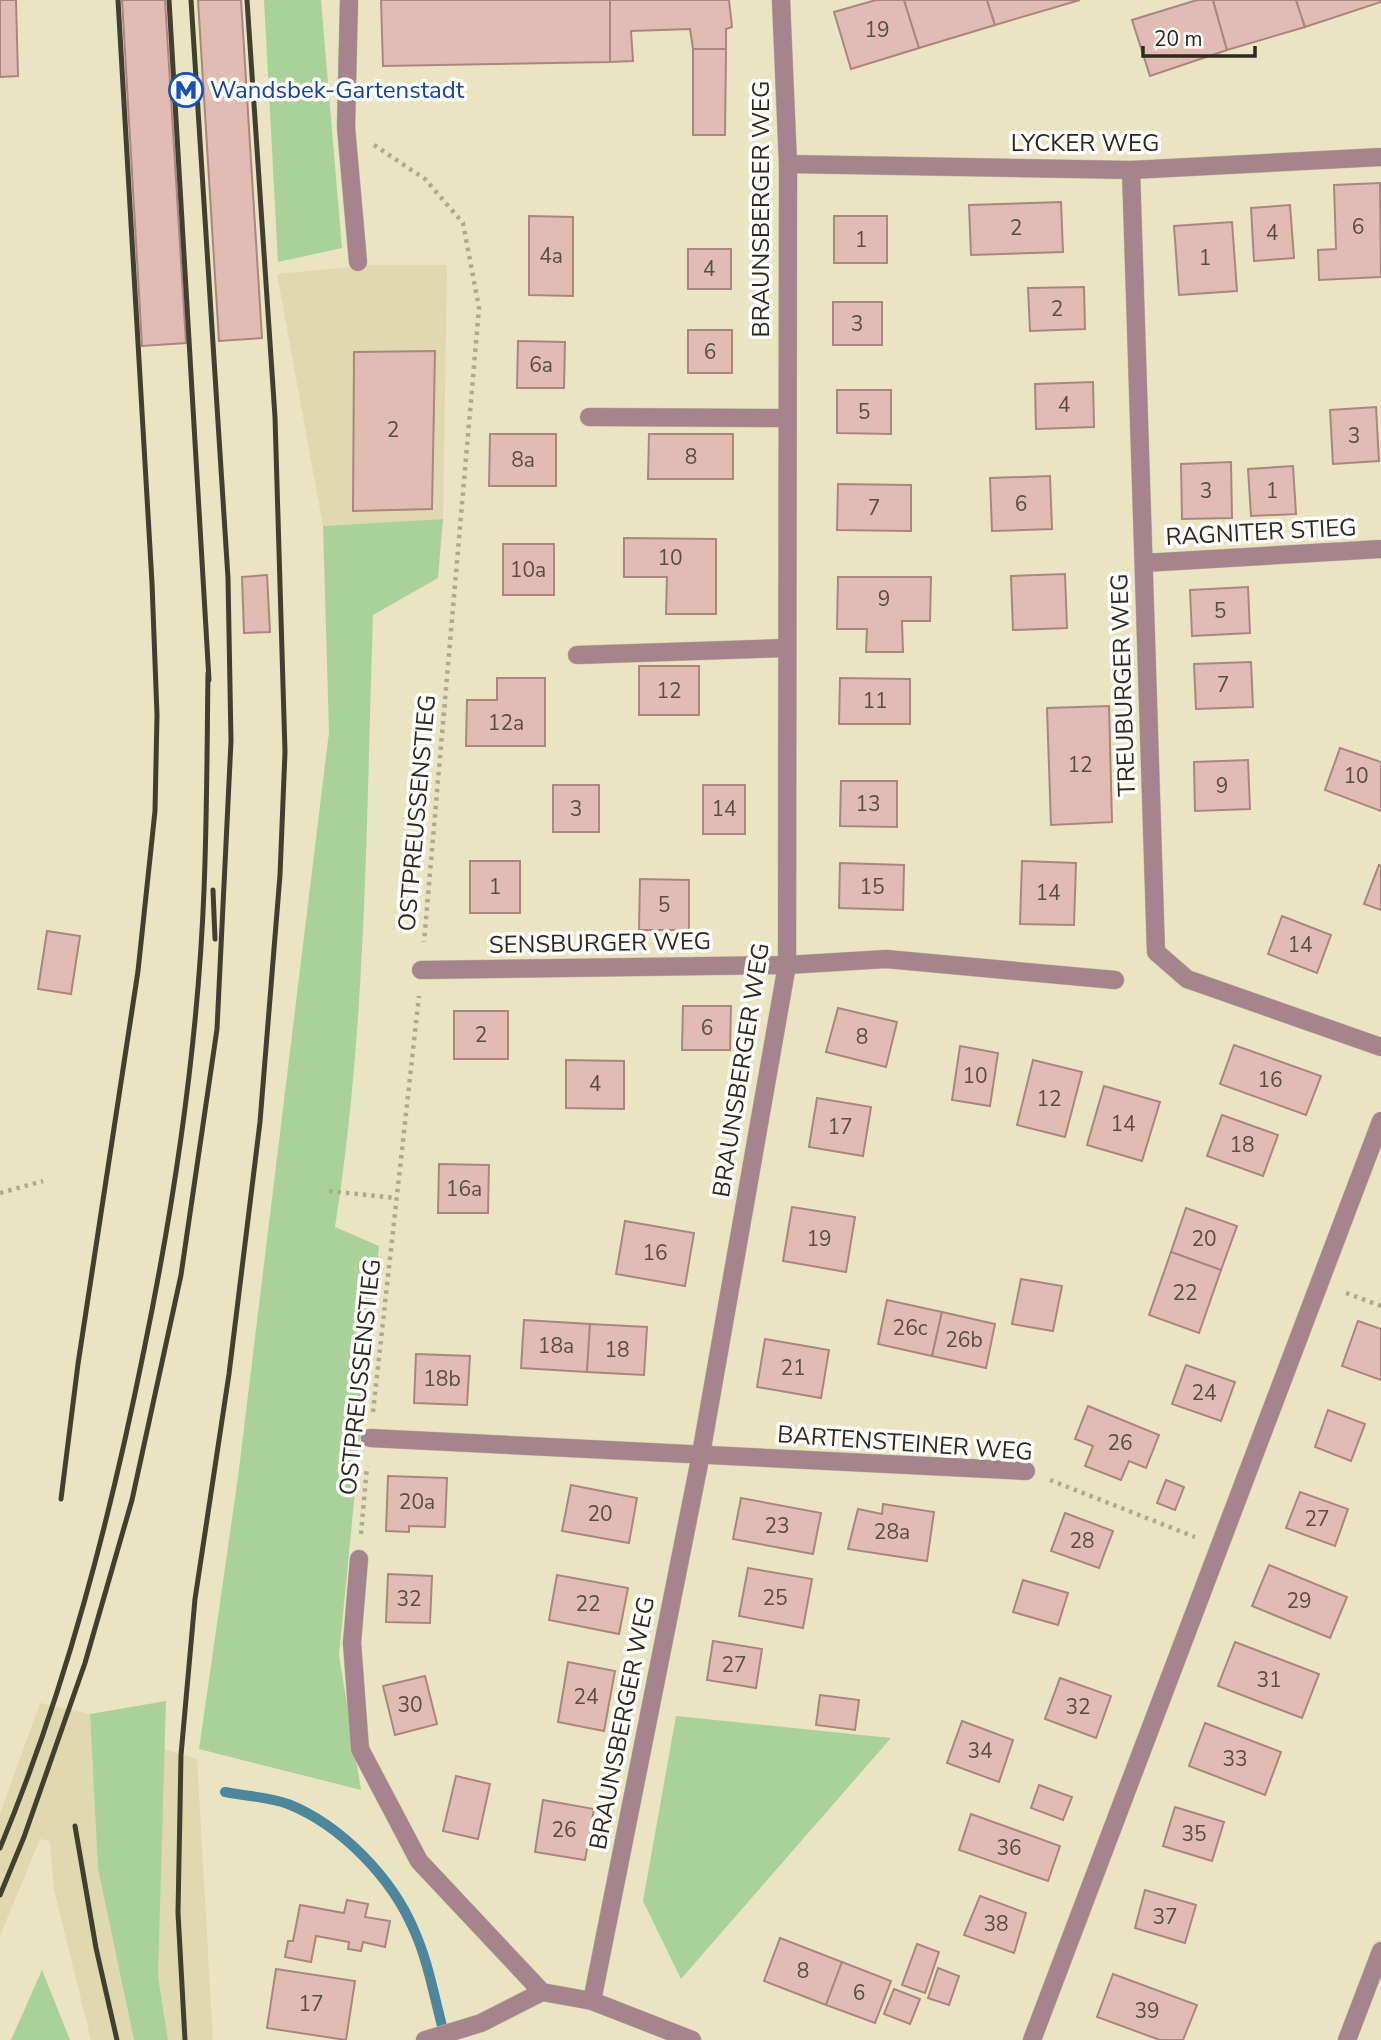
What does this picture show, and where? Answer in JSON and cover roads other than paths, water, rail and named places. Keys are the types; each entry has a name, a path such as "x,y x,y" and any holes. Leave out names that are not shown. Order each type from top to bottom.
{"street":[{"path":"349,0 346,127 358,262"},
{"name":"BRAUNSBERGER WEG","path":"592,2001 701,1454 787,965 788,164 781,0"},
{"name":"LYCKER WEG","path":"788,164 1131,170 1381,157"},
{"name":"TREUBURGER WEG","path":"1131,170 1156,952 1187,979 1381,1047"},
{"path":"589,417 786,418"},
{"name":"RAGNITER STIEG","path":"1144,563 1381,550"},
{"path":"577,655 787,648"},
{"name":"SENSBURGER WEG","path":"421,970 787,965 886,959 1115,980"},
{"path":"1032,2040 1381,1122"},
{"path":"370,1438 701,1454"},
{"name":"BARTENSTEINER WEG","path":"701,1454 1026,1471"},
{"path":"359,1559 352,1643 360,1749 419,1861 542,1992"},
{"path":"1348,2040 1381,1951"},
{"path":"425,2040 481,2022 542,1992 592,2001 692,2040"}],"waterway":[{"path":"225,1792 281,1802 308,1813 363,1855 392,1891 414,1930 428,1969 445,2037"}],"railway":[{"path":"61,1499 78,1364 138,971 155,811 157,715 152,583 118,0"},
{"path":"169,0 209,680"},
{"path":"0,1895 24,1837 85,1663 132,1500 181,1275 217,1029 231,741 228,578 191,0"},
{"path":"185,2040 178,1913 181,1755 195,1599 229,1374 260,1122 280,875 285,752 275,417 247,0"},
{"path":"0,1848 46,1727 84,1603 131,1413 166,1236 191,1063 201,948 206,836 208,673"},
{"path":"213,890 215,939"},
{"path":"75,1826 96,1948 117,2040"}],"place":[{"name":"Wandsbek-Gartenstadt","path":"186,90"}]}
